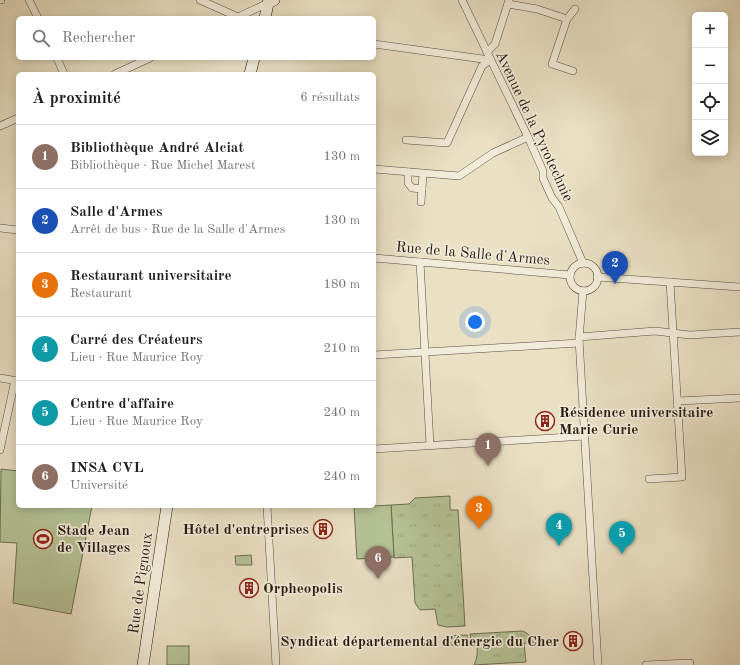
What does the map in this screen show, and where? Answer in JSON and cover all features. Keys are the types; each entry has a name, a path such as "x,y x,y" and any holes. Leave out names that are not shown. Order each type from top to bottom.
{"main road":[{"path":"266,16 271,2"},
{"path":"250,72 254,60"},
{"name":"Rue de Pignoux","path":"143,665 167,508"}],"street":[{"path":"29,0 37,16"},
{"path":"200,0 233,16"},
{"name":"Avenue de la Pyrotechnie","path":"462,0 528,137 543,171 543,178 552,198 559,207 583,263"},
{"path":"241,16 271,2"},
{"path":"487,52 495,44 508,2 537,9 567,19"},
{"path":"573,71 552,64 567,19 575,9"},
{"path":"376,44 490,60"},
{"path":"57,60 63,72"},
{"path":"119,72 146,60"},
{"path":"406,140 448,143 482,66 490,60"},
{"path":"0,126 16,119"},
{"path":"376,169 459,176 490,154 528,137"},
{"path":"408,172 408,183 412,188 422,189"},
{"path":"421,202 423,174"},
{"path":"0,228 16,230"},
{"name":"Rue de la Salle d'Armes","path":"376,258 570,275"},
{"path":"420,262 430,445"},
{"path":"583,263 593,267 597,277 593,287 583,291 576,288 571,282 570,275 572,269 583,263"},
{"path":"597,277 740,287"},
{"path":"649,479 682,476 670,282"},
{"path":"583,291 579,340 598,665"},
{"path":"376,355 579,340 655,331 690,335 740,332"},
{"path":"0,378 16,380 0,450"},
{"path":"678,401 740,398"},
{"path":"376,449 585,436"},
{"path":"267,508 276,665"},
{"path":"646,665 690,663"}],"green space":[{"name":"Stade Jean de Villages","path":"1,469 16,471 16,508 92,508 71,614 13,603 17,543 0,542"},
{"path":"450,496 450,510 458,510 465,626 447,627 438,625 435,609 420,610 415,603 412,557 394,558 391,505 409,504 415,498"},
{"path":"391,505 394,557 357,559 354,508 376,508 376,506"},
{"path":"251,555 252,565 236,565 235,556"},
{"path":"523,631 528,634 534,643 524,643 526,662 474,665 477,656 477,647 476,641 471,639 470,634"},
{"path":"467,635 469,642 448,646 445,636"},
{"path":"167,646 189,646 189,665 167,665"}],"place":[{"name":"Salle d'Armes","path":"615,284"},
{"name":"Résidence universitaire Marie Curie","path":"545,421"},
{"name":"Bibliothèque André Alciat","path":"488,466"},
{"name":"Hôtel d'entreprises","path":"323,529"},
{"name":"Restaurant universitaire","path":"479,529"},
{"name":"Stade Jean de Villages","path":"43,539"},
{"name":"Carré des Créateurs","path":"559,546"},
{"name":"Centre d'affaire","path":"622,554"},
{"name":"INSA CVL","path":"378,579"},
{"name":"Orpheopolis","path":"249,588"},
{"name":"Syndicat départemental d'énergie du Cher","path":"573,641"}]}
